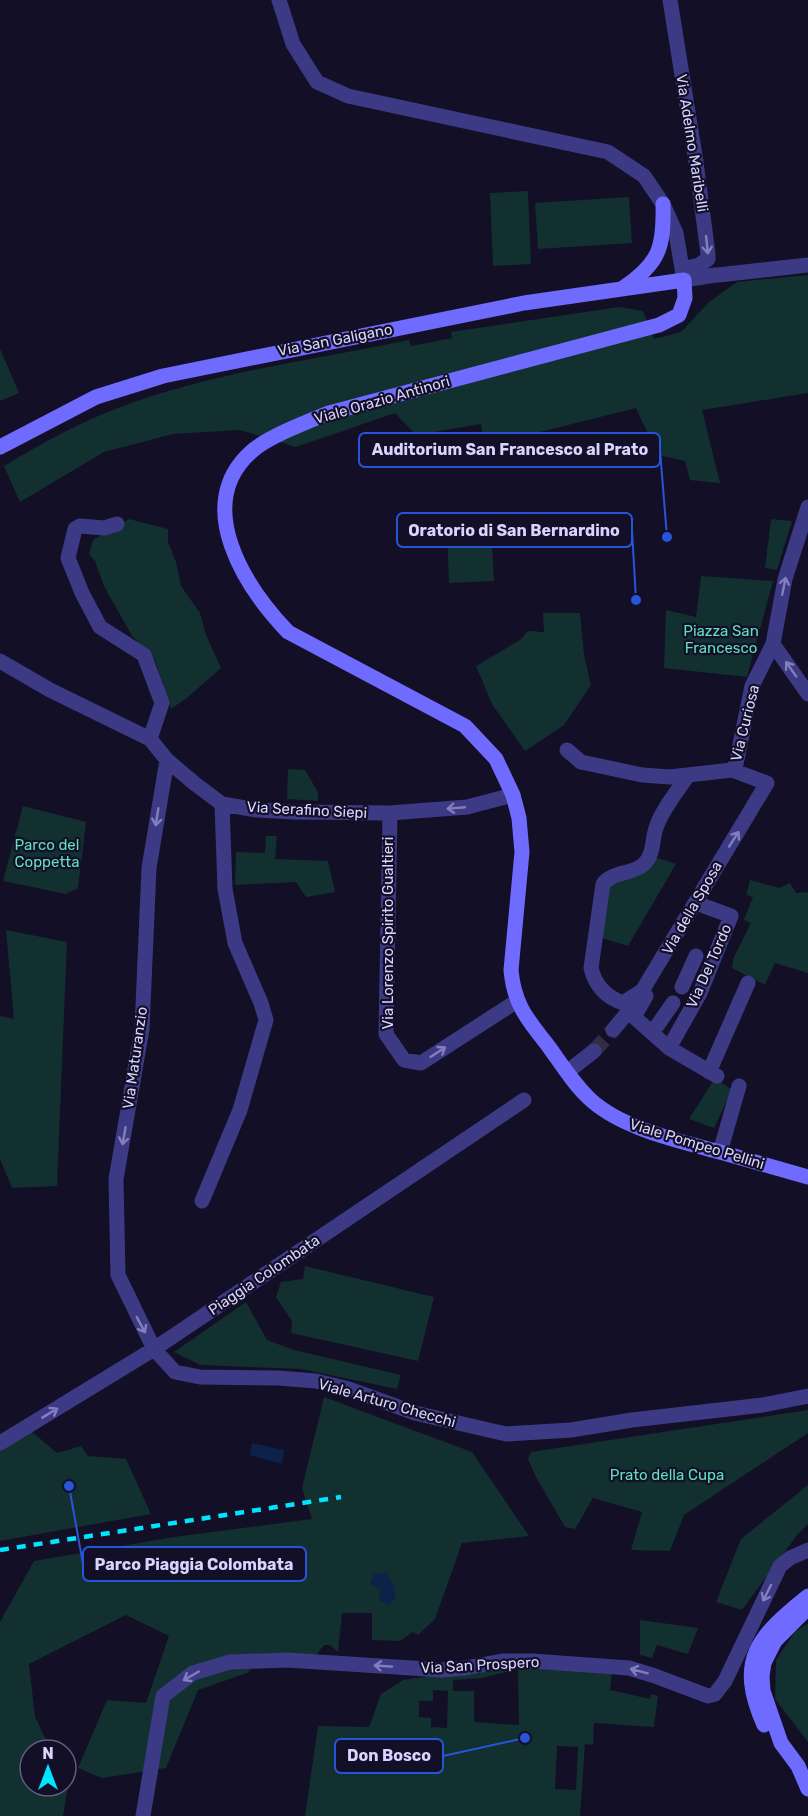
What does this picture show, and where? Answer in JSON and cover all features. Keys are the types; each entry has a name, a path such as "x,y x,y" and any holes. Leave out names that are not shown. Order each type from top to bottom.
{"street":[{"name":"Viale Orazio Antinori","path":"279,0 292,44 317,82 348,96 608,152 644,176 663,204 676,233 685,298 679,315 659,325 329,413 251,451 233,474 225,495 225,521 236,559 252,588 288,632 465,726 495,759 513,795 519,818 522,852 512,970 517,1001 526,1017 567,1072"},
{"name":"Via Adelmo Maribelli","path":"670,0 693,139 708,254 708,259 683,274"},
{"path":"621,289 640,277 654,262 664,231 663,204"},
{"path":"683,274 716,275 808,265"},
{"name":"Via San Galigano","path":"0,447 96,397 163,376 524,303 621,289 683,274"},
{"name":"Via Curiosa","path":"732,770 736,764 752,686 773,644 786,579 808,507"},
{"path":"117,524 104,528 80,526 75,529 68,558 82,593 100,627 144,655 162,703 150,740"},
{"path":"773,644 808,694"},
{"name":"Via Serafino Siepi","path":"0,660 50,690 150,740 194,783 222,804 257,810 390,813 467,807 513,795"},
{"path":"567,750 581,762 642,776 670,777 732,770"},
{"name":"Via Maturanzio","path":"154,1349 118,1275 116,1179 142,1029 149,868 167,759"},
{"name":"Via della Sposa","path":"614,1030 643,990 767,783 732,770"},
{"path":"688,775 656,826 650,855 645,863 632,871 608,877 603,884 591,968 594,981 614,1000 623,1003 643,990 646,996 634,1017 669,1048 713,1074 748,983"},
{"path":"202,1202 240,1110 266,1020 235,943 225,889 222,804"},
{"name":"Via Lorenzo Spirito Gualtieri","path":"390,813 386,1034 404,1060 422,1063 517,1001"},
{"name":"Via Del Tordo","path":"669,1048 700,993 731,916 696,903"},
{"path":"682,987 696,956"},
{"path":"652,1034 673,1004"},
{"path":"567,1072 594,1051"},
{"name":"Viale Pompeo Pellini","path":"567,1072 593,1101 622,1120 678,1141 808,1178"},
{"path":"720,1152 739,1086"},
{"name":"Piaggia Colombata","path":"0,1443 154,1349 524,1100"},
{"name":"Viale Arturo Checchi","path":"154,1349 175,1372 200,1377 316,1381 349,1389 416,1413 506,1434 571,1430 632,1420 763,1405 808,1396"},
{"name":"Via San Prospero","path":"143,1816 163,1696 193,1673 230,1662 287,1660 442,1670 502,1661 532,1661 628,1668 708,1696 715,1694 725,1681 780,1566 790,1558 807,1552"},
{"path":"808,1596 768,1630 758,1645 752,1661 751,1677 753,1693 766,1728 803,1768 808,1789"},
{"path":"781,1743 763,1691 764,1663 775,1641 808,1608"}],"green space":[{"path":"528,191 531,264 493,266 490,193"},
{"path":"629,197 632,243 538,249 535,203"},
{"path":"808,275 808,393 702,410 720,483 690,480 685,461 658,455 636,408 484,446 481,424 416,435 395,413 296,447 240,430 173,434 104,452 20,502 4,466 92,418 158,394 229,375 409,340 411,346 452,338 451,332 619,307 643,311 654,339 681,332 709,302 737,282"},
{"path":"0,349 19,393 0,401"},
{"path":"129,519 168,529 168,542 176,562 181,586 200,613 206,635 221,668 171,709 155,660 132,636 104,586 95,561 89,554 93,540"},
{"path":"771,519 792,521 777,570 765,568"},
{"path":"491,529 494,581 449,583 447,532"},
{"name":"Piazza San Francesco","path":"701,576 773,581 747,677 664,668 666,610 696,617"},
{"path":"543,613 580,613 584,655 591,685 564,725 525,751 492,704 476,666 520,640 528,631 544,632"},
{"path":"288,769 305,770 318,792 318,801 287,799"},
{"name":"Parco del Coppetta","path":"23,806 86,822 78,888 66,894 3,881"},
{"path":"266,836 277,836 275,859 328,861 335,892 306,897 296,882 235,885 236,852 265,853"},
{"path":"654,857 676,864 628,946 602,938 606,885"},
{"path":"750,880 779,888 790,883 796,893 808,892 808,973 775,963 765,985 732,968 733,959 751,923 744,920 753,897 746,895"},
{"path":"6,930 67,942 57,1186 12,1188 0,1159 0,1016 14,1019"},
{"path":"715,1078 732,1090 714,1128 689,1119"},
{"path":"305,1266 434,1297 418,1361 291,1333 292,1321 276,1297 281,1282 303,1279"},
{"path":"246,1302 267,1340 294,1350 401,1375 397,1389 301,1369 200,1365 174,1352"},
{"path":"324,1397 472,1452 529,1536 462,1543 435,1619 418,1635 413,1632 400,1641 372,1640 372,1613 342,1613 338,1652 330,1645 324,1645 315,1657 270,1653 247,1673 198,1690 166,1768 102,1778 78,1768 107,1700 146,1703 169,1636 126,1615 29,1664 35,1717 45,1738 18,1738 18,1798 66,1798 63,1816 0,1816 0,1622 34,1561 174,1537 312,1519 302,1488"},
{"name":"Prato della Cupa","path":"808,1410 808,1433 684,1515 670,1551 631,1550 642,1512 593,1498 575,1529 565,1527 528,1459 531,1452"},
{"path":"30,1430 57,1453 81,1446 88,1456 126,1459 151,1514 0,1541 0,1450"},
{"path":"808,1485 808,1524 797,1535 742,1610 716,1602 741,1539"},
{"path":"640,1620 698,1628 688,1654 657,1645 652,1658 640,1655"},
{"path":"808,1623 808,1742 775,1699 776,1660 795,1632"},
{"path":"518,1663 612,1672 610,1690 650,1699 651,1694 658,1696 654,1727 594,1723 593,1745 585,1744 580,1816 305,1816 318,1726 369,1727 381,1694 403,1680","holes":["518,1669 519,1725 474,1722 474,1691 453,1691 453,1680 482,1678","433,1690 448,1691 447,1728 431,1727 431,1718 419,1717 419,1701 433,1701","557,1746 578,1747 576,1790 555,1789"]}],"water":[{"path":"252,1443 284,1450 282,1464 250,1455"},
{"path":"386,1572 394,1586 396,1598 389,1605 379,1600 381,1589 370,1584 374,1574"}],"tunnel":[{"path":"594,1051 613,1030"}],"railway":[{"path":"0,1550 341,1497"}],"place":[{"name":"Auditorium San Francesco al Prato","path":"667,537"},
{"name":"Oratorio di San Bernardino","path":"636,600"},
{"name":"Parco Piaggia Colombata","path":"69,1486"},
{"name":"Don Bosco","path":"525,1738"}]}
